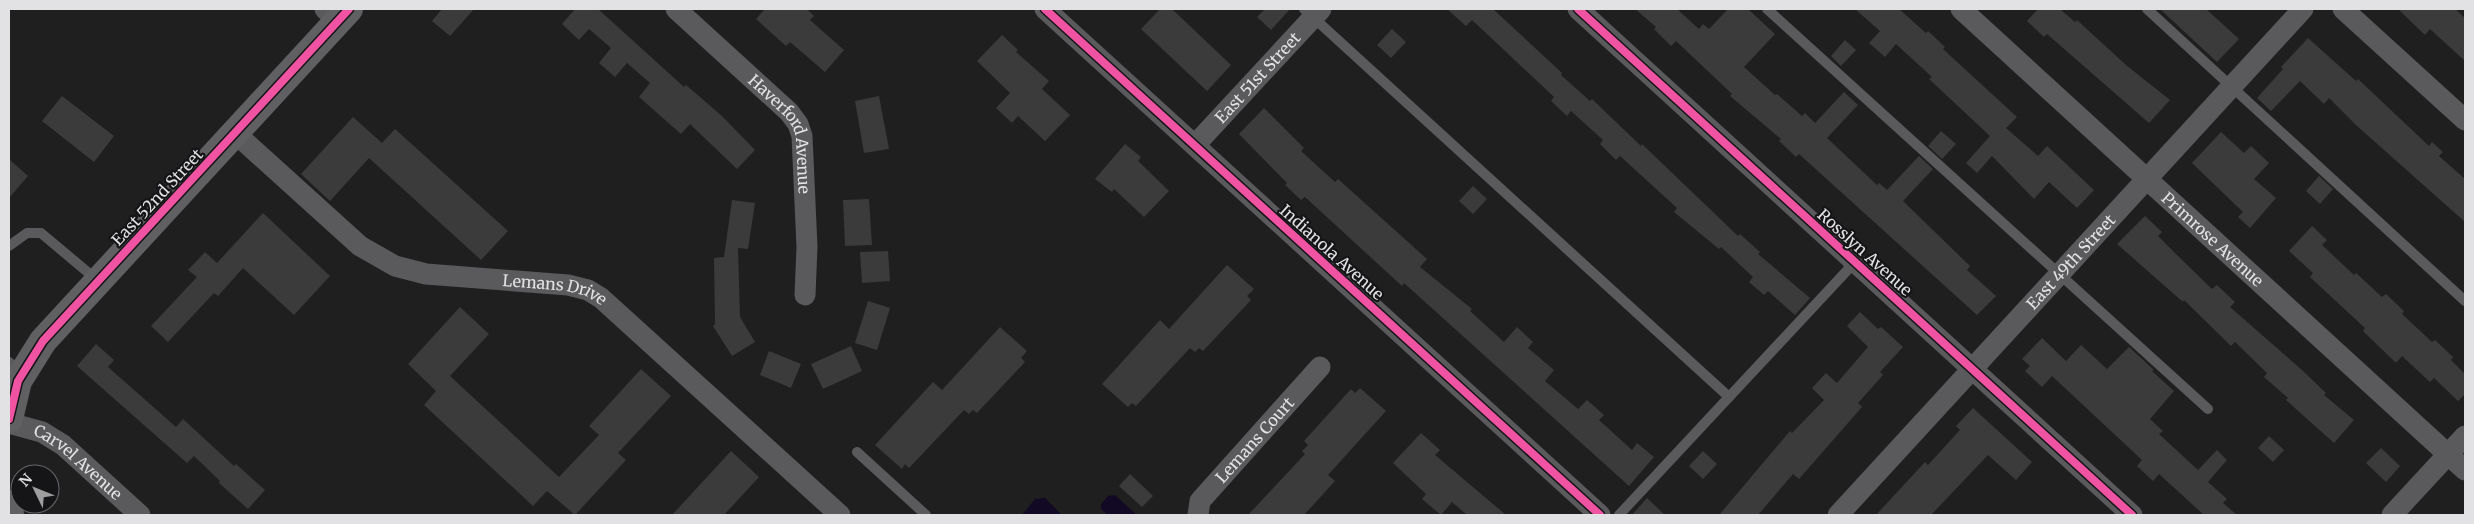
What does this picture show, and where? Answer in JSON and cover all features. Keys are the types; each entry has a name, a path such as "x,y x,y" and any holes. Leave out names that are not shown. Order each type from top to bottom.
{"street":[{"name":"Haverford Avenue","path":"676,9 789,112 798,124 802,136 807,247 805,296"},
{"name":"Indianola Avenue","path":"1045,9 1600,515"},
{"name":"Rosslyn Avenue","path":"1578,9 2132,515"},
{"name":"Primrose Avenue","path":"1960,9 2465,470"},
{"name":"East 49th Street","path":"1838,515 2303,9"},
{"path":"2343,9 2465,120"},
{"name":"East 51st Street","path":"1195,145 1313,11"},
{"name":"East 52nd Street","path":"9,417 14,394 15,368 43,341 236,133 337,13"},
{"name":"Lemans Drive","path":"236,133 360,246 396,266 426,274 568,285 588,290 601,298 840,515"},
{"name":"Lemans Court","path":"1198,515 1200,501 1320,367"},
{"name":"Carvel Avenue","path":"9,423 42,432 63,445 140,515"},
{"path":"2392,515 2465,436"},
{"path":"9,504 10,515"}],"lane":[{"path":"1767,9 2208,409"},
{"path":"2147,9 2465,301"},
{"path":"1313,11 1729,397"},
{"path":"9,246 27,233 40,233 98,281"},
{"path":"1619,515 1855,262"},
{"path":"857,452 926,515"}],"shaded area":[{"path":"1115,495 1137,515 1108,515 1101,509 1101,504 1108,496"},
{"path":"1045,498 1062,515 1022,515 1035,499"}],"building":[{"path":"442,9 474,9 450,36 432,21"},
{"path":"575,9 598,9 684,87 686,85 722,116 755,150 737,169 690,124 681,134 639,97 650,83 627,63 615,77 599,63 611,48 589,29 579,40 562,24"},
{"path":"765,9 807,9 814,16 810,20 844,50 825,72 790,42 786,46 756,19"},
{"path":"1160,9 1172,9 1231,65 1207,91 1141,29"},
{"path":"1265,9 1290,9 1271,30 1257,17"},
{"path":"1447,9 1493,9 1562,73 1561,75 1590,101 1592,99 1738,236 1740,234 1760,252 1758,254 1810,298 1795,315 1768,291 1764,295 1749,282 1753,277 1721,247 1719,249 1674,212 1677,208 1620,156 1616,160 1600,144 1603,140 1571,111 1567,116 1551,101 1554,97 1472,20 1466,26"},
{"path":"1635,9 1677,9 1699,29 1703,24 1709,29 1728,9 1748,9 1775,34 1744,67 1775,95 1777,94 1802,116 1805,113 1815,123 1844,92 1858,105 1827,138 1877,185 1879,183 1887,190 1919,156 1933,169 1903,201 1970,266 1967,270 1996,296 1977,315 1799,154 1796,157 1779,141 1781,139 1730,96 1732,94 1676,41 1671,46 1654,29 1656,27"},
{"path":"1855,9 1899,9 1926,33 1928,31 1945,47 1943,49 2017,117 2006,128 2038,156 2047,146 2094,190 2077,208 2049,182 2034,199 1992,156 1977,173 1966,163 1990,136 1929,79 1932,77 1896,44 1885,57 1869,43 1880,31"},
{"path":"2038,9 2060,9 2075,22 2077,20 2126,65 2170,100 2149,123 2047,34 2044,37 2027,21"},
{"path":"2160,9 2206,9 2239,39 2217,62"},
{"path":"2398,9 2455,9 2465,18 2465,61 2430,29 2425,35"},
{"path":"1392,29 1406,42 1391,58 1377,45"},
{"path":"1002,35 1018,50 1016,52 1049,81 1042,89 1070,115 1045,141 1018,116 1012,123 996,108 1010,93 977,61"},
{"path":"2308,38 2356,81 2358,79 2429,146 2432,142 2443,152 2439,156 2465,179 2465,222 2357,126 2329,98 2324,104 2300,81 2271,111 2257,98 2283,69 2281,67"},
{"path":"1845,40 1856,50 1841,66 1831,56"},
{"path":"62,96 114,136 94,162 42,121"},
{"path":"879,96 889,149 864,153 855,101"},
{"path":"1264,108 1304,148 1301,151 1335,182 1338,179 1427,259 1420,267 1472,309 1470,311 1504,342 1517,327 1533,342 1528,348 1554,370 1545,381 1578,409 1587,400 1604,415 1599,420 1632,450 1637,443 1654,457 1629,486 1404,283 1402,286 1305,197 1301,200 1285,185 1287,183 1239,134"},
{"path":"353,117 382,143 395,129 508,231 481,260 369,158 330,201 301,174"},
{"path":"1941,131 1956,144 1942,159 1928,146"},
{"path":"2221,132 2244,153 2251,146 2269,163 2254,179 2276,198 2250,228 2238,217 2243,212 2192,163"},
{"path":"1125,144 1141,157 1138,161 1169,191 1144,217 1114,189 1112,192 1095,179"},
{"path":"9,159 28,176 9,198"},
{"path":"2319,176 2333,189 2320,204 2306,191"},
{"path":"1473,186 1487,199 1473,214 1459,201"},
{"path":"869,199 872,245 845,246 843,200"},
{"path":"732,200 755,203 748,249 738,248 740,317 755,342 732,356 713,326 715,324 714,258 724,257"},
{"path":"263,213 330,276 294,315 243,268 218,296 214,293 168,342 151,326 197,277 188,270 205,252 217,263"},
{"path":"2145,216 2162,232 2158,236 2212,289 2217,285 2235,302 2230,307 2302,370 2326,393 2324,395 2354,420 2334,443 2286,400 2288,398 2264,377 2267,373 2235,342 2231,346 2184,300 2183,302 2117,244"},
{"path":"2312,226 2327,240 2322,245 2354,275 2356,273 2382,297 2386,294 2404,311 2402,314 2432,342 2435,340 2453,357 2451,360 2465,374 2465,394 2458,401 2434,378 2430,382 2402,356 2396,363 2363,331 2365,328 2310,277 2313,273 2289,251"},
{"path":"888,251 890,281 862,283 860,252"},
{"path":"1227,265 1254,289 1247,296 1251,300 1203,351 1199,348 1195,352 1190,348 1136,406 1132,403 1128,407 1102,384 1160,320 1169,329"},
{"path":"868,301 890,308 877,350 855,343"},
{"path":"460,307 489,334 450,376 559,477 599,435 589,426 641,369 671,396 618,453 626,460 575,515 547,491 533,506 424,405 436,391 408,364"},
{"path":"1860,312 1878,329 1881,327 1903,347 1880,372 1883,375 1858,403 1862,407 1799,479 1793,474 1758,515 1719,515 1790,431 1792,433 1824,400 1812,388 1826,373 1837,383 1868,347 1847,326"},
{"path":"1000,327 1027,351 1021,358 1025,362 977,413 973,410 969,414 964,410 909,468 905,464 902,469 875,445 933,382 942,390"},
{"path":"2042,338 2066,361 2081,345 2107,369 2129,347 2174,391 2150,419 2163,431 2159,434 2198,470 2217,450 2227,460 2208,482 2227,499 2223,503 2237,515 2204,515 2159,474 2153,481 2137,466 2142,460 2052,376 2042,387 2025,371 2030,366 2022,359"},
{"path":"96,344 114,360 108,367 176,427 183,419 234,466 236,464 265,490 248,509 219,483 220,481 194,456 187,463 77,366"},
{"path":"851,346 862,371 823,389 811,364"},
{"path":"769,351 801,364 791,388 760,375"},
{"path":"1360,388 1386,411 1328,475 1335,481 1304,515 1248,515 1305,454 1302,451 1308,445 1304,441 1351,389 1355,393"},
{"path":"1973,408 2032,462 2016,480 1988,455 1931,515 1876,515 1925,462 1928,465 1960,430 1956,426"},
{"path":"1421,433 1440,450 1435,455 1506,515 1467,515 1452,502 1441,515 1422,499 1426,494 1393,463"},
{"path":"2269,436 2284,450 2273,462 2258,448"},
{"path":"2381,448 2400,466 2386,482 2366,463"},
{"path":"731,451 759,477 724,515 672,515"},
{"path":"1703,451 1717,464 1703,479 1689,466"},
{"path":"1130,474 1153,496 1142,507 1119,486"},
{"path":"1647,498 1665,515 1632,515"}],"cycle path":[{"path":"9,419 18,381 43,341 349,9"},
{"path":"1045,9 1600,515"},
{"path":"1578,9 2132,515"}]}
